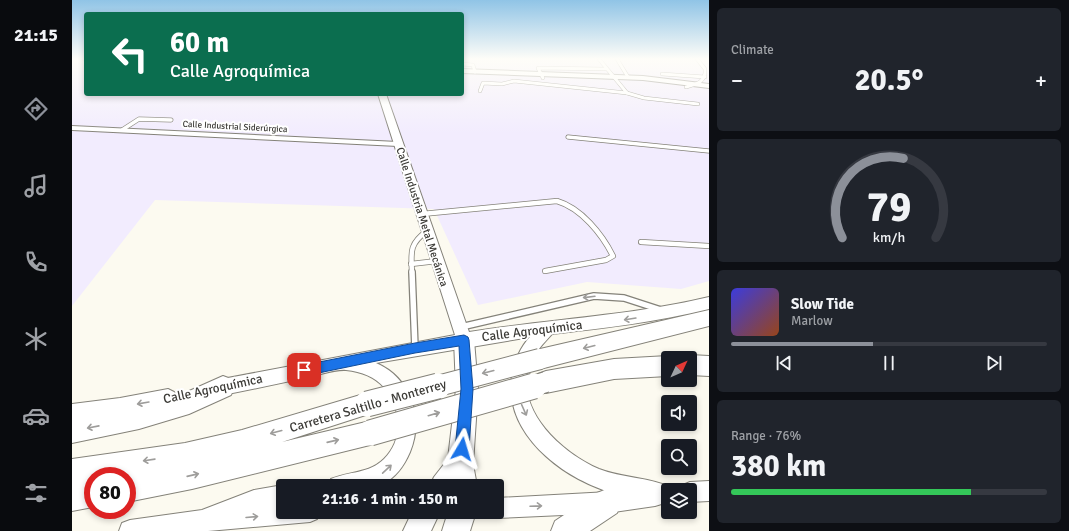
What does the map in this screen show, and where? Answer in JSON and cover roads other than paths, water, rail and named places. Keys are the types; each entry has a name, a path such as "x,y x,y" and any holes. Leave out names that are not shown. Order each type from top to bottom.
{"highway":[{"name":"Carretera Saltillo - Monterrey","path":"72,472 185,455 242,442 367,404 540,359 709,318"},
{"path":"462,334 467,389 462,475"},
{"path":"697,365 709,366"},
{"name":"Carretera Saltillo - Monterrey","path":"136,487 192,476 370,433 546,382 614,369 661,366"},
{"path":"72,431 133,418 189,403 223,387"},
{"path":"72,498 84,496"},
{"path":"565,531 607,503"},
{"path":"416,531 422,519"},
{"path":"456,531 460,519"}],"street":[{"path":"643,84 709,90"},
{"path":"697,84 709,86"},
{"name":"Calle Industria Metal Mecánica","path":"383,96 462,334"},
{"name":"Calle Industrial Siderúrgica","path":"72,128 398,144"},
{"name":"Calle Agroquímica","path":"72,413 120,407 223,387 415,348 462,334 611,322 667,313 709,303"},
{"path":"549,327 536,338 528,350 517,378 518,395 523,410 533,427 548,446 585,473 609,483 661,493"},
{"path":"346,362 372,369 390,381 398,390 405,404 407,429 405,440 399,455 383,473 372,479"},
{"path":"697,491 709,490"},
{"path":"504,508 607,503 661,495"},
{"path":"201,521 228,509 254,500 276,496"},
{"path":"130,531 201,521 276,515"}],"lane":[{"path":"480,91 483,84"},
{"path":"540,84 627,93 640,97 698,104"},
{"path":"620,84 627,93"},
{"path":"686,87 697,84"},
{"path":"122,130 139,118 171,120"},
{"path":"568,137 709,151"},
{"path":"421,214 557,202 569,205 577,211 610,250 613,256 606,260 545,271"},
{"path":"415,348 411,264 413,244 419,236 427,232"},
{"path":"641,242 709,246"},
{"path":"411,264 437,261"},
{"path":"462,334 594,296 624,298 667,313"}]}
